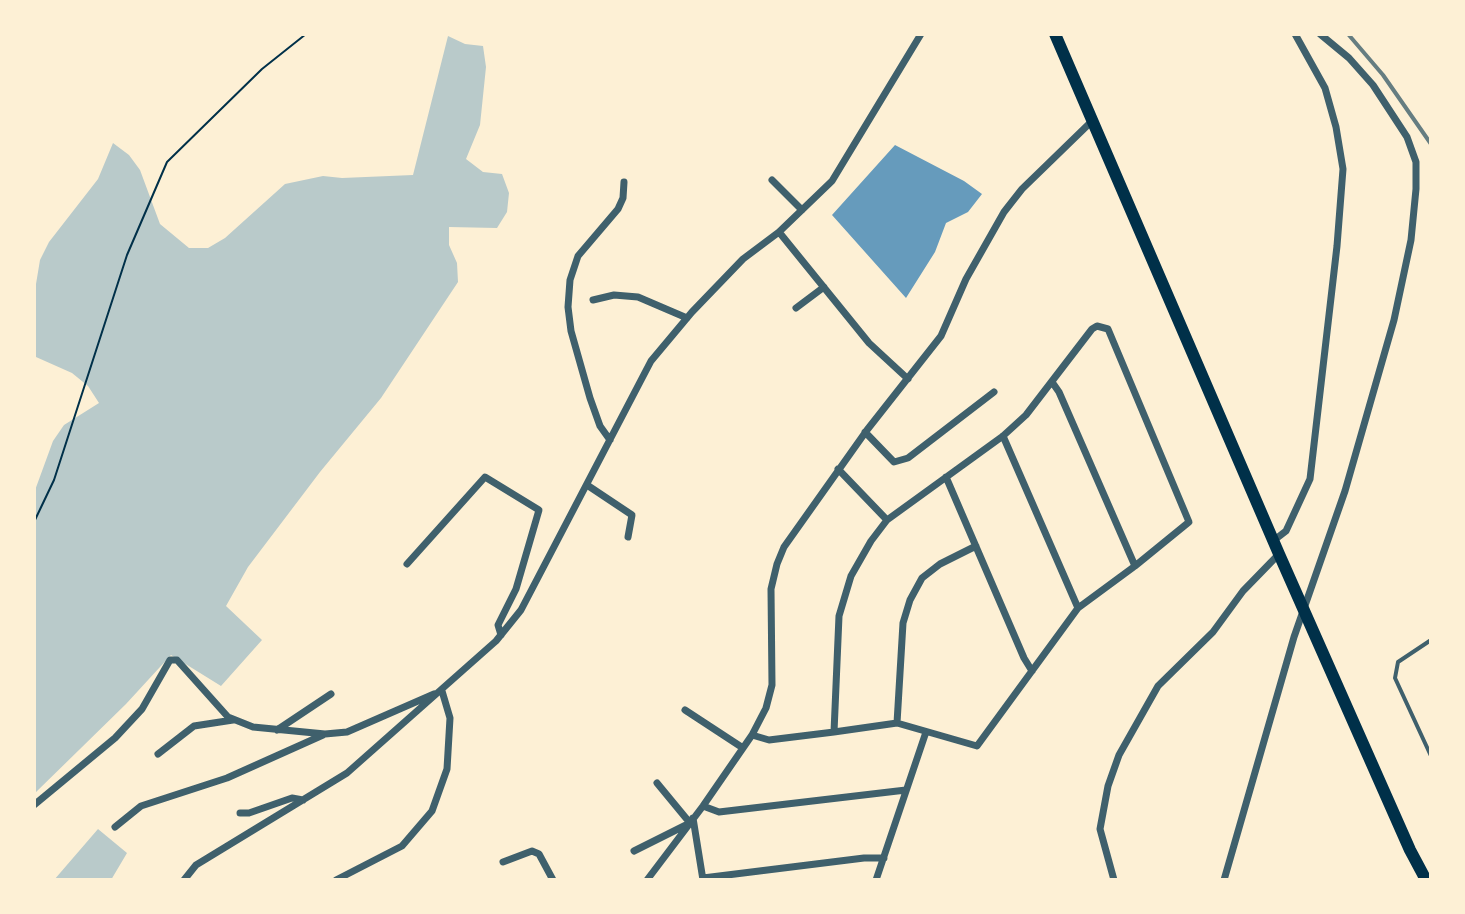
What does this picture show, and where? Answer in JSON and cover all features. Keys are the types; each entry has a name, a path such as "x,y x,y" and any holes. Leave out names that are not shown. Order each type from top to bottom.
{"highway":[{"path":"1055,34 1273,541 1426,880"}],"street":[{"path":"184,880 196,865 347,773 501,635 521,610 651,361 743,259 779,232 832,181 921,34"},
{"path":"1273,541 1286,531 1310,479 1343,169 1325,88 1295,34"},
{"path":"1224,880 1294,637 1349,477 1394,320 1411,240 1416,162 1407,137 1373,85 1349,58 1320,34"},
{"path":"647,880 703,806 752,735 766,708 772,685 771,589 777,564 795,528 941,336 966,279 1004,212 1022,189 1092,121"},
{"path":"772,180 802,210"},
{"path":"610,440 600,426 590,398 571,331 568,307 570,280 578,256 618,209 623,198 624,182"},
{"path":"779,232 869,343 908,379"},
{"path":"796,308 824,287"},
{"path":"593,300 614,295 638,297 687,318"},
{"path":"752,735 769,740 834,732 897,723 977,746 1078,608 1189,522 1108,329 1097,326 1092,329 1026,415 1003,436 887,520 871,541 844,594 839,616 834,732"},
{"path":"1052,382 1135,566"},
{"path":"865,432 894,462 908,458 994,392"},
{"path":"1003,436 1078,608"},
{"path":"838,469 887,520"},
{"path":"407,564 485,477 539,510 516,589 498,625 501,635"},
{"path":"946,477 1032,671"},
{"path":"587,485 632,515 628,537"},
{"path":"897,723 903,623 910,600 922,578 940,564 976,546"},
{"path":"1114,880 1100,829 1108,786 1119,755 1158,686 1213,632 1243,591 1279,554"},
{"path":"34,805 115,738 142,709 170,660 177,660 215,705 235,720 253,727 277,730 325,734 347,732 442,691"},
{"path":"336,880 402,846 432,811 447,769 450,718 442,691"},
{"path":"277,730 331,694"},
{"path":"685,710 743,748"},
{"path":"158,754 194,726 235,720"},
{"path":"876,880 926,732"},
{"path":"115,827 141,806 227,778 325,734"},
{"path":"657,783 692,820 703,879 884,858"},
{"path":"703,806 719,812 906,790"},
{"path":"240,813 249,813 292,798 303,800"},
{"path":"634,851 692,820"},
{"path":"503,862 532,851 539,854 553,880"}],"lane":[{"path":"1431,640 1398,662 1395,678 1431,756"},
{"path":"1426,880 1431,872"}],"path":[{"path":"34,522 54,480 127,255 167,162 262,69 306,34"}],"shaded area":[{"path":"448,36 465,44 483,46 486,67 480,125 466,159 483,172 502,174 509,193 507,212 497,228 449,227 449,245 457,263 458,282 381,398 248,567 226,606 262,640 221,686 171,655 34,794 34,493 53,441 64,425 99,403 88,386 72,373 36,357 34,296 40,260 49,242 98,179 113,143 129,155 140,170 160,224 189,248 208,248 225,238 285,184 323,176 413,175"},
{"path":"98,829 127,853 111,880 54,880"}],"water":[{"path":"895,145 964,181 982,194 968,212 946,223 935,252 906,298 832,215"}],"railway":[{"path":"1348,34 1383,75 1431,144"}]}
